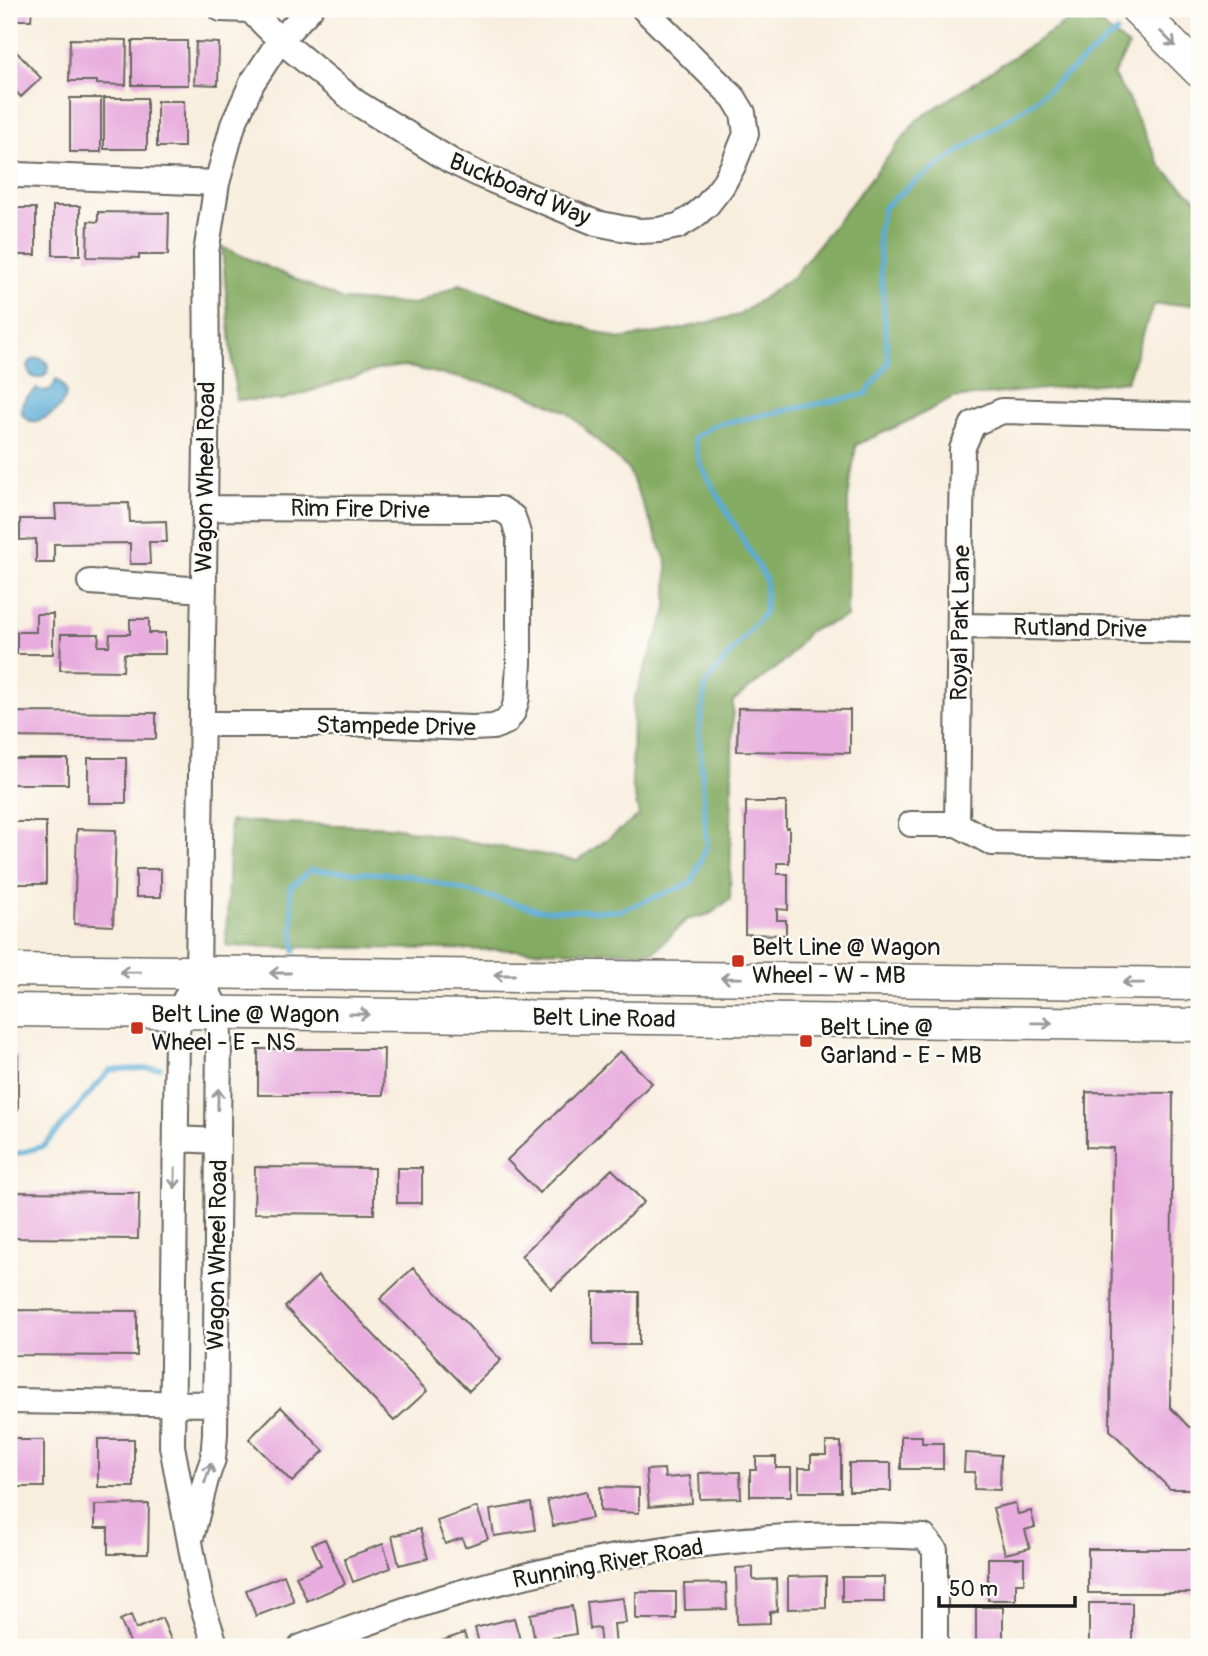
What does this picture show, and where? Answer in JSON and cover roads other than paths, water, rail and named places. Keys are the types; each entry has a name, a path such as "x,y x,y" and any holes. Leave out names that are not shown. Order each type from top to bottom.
{"main road":[{"path":"1137,9 1199,71"},
{"name":"Belt Line Road","path":"9,970 1199,985"},
{"path":"826,1020 827,979"},
{"path":"995,1022 996,982"},
{"name":"Belt Line Road","path":"9,1010 1199,1025"}],"street":[{"path":"221,9 249,9"},
{"name":"Buckboard Way","path":"249,9 280,40 358,103 451,162 596,223 640,231 678,226 693,218 722,186 746,134 743,113 734,98 644,9"},
{"name":"Wagon Wheel Road","path":"216,1647 201,1601 172,1446 177,1034 179,1012 198,973 203,724 206,253 217,183 233,125 252,83 280,40 310,9"},
{"path":"18,175 217,183"},
{"name":"Royal Park Lane","path":"957,824 962,449 973,424 1002,411 1199,416"},
{"name":"Rim Fire Drive","path":"205,508 501,509 513,517"},
{"name":"Stampede Drive","path":"203,724 363,724 472,728 493,727 506,722 513,712 517,698 518,674 519,537 513,517"},
{"path":"90,582 204,590"},
{"name":"Rutland Drive","path":"960,626 1199,630"},
{"path":"911,824 957,824 992,844 1199,848"},
{"name":"Wagon Wheel Road","path":"191,1539 213,1459 215,1404 219,1037 218,1012 198,973"},
{"path":"176,1139 218,1141"},
{"path":"9,1401 215,1404"},
{"name":"Running River Road","path":"301,1647 407,1608 461,1592 618,1556 750,1540 860,1535 924,1537 935,1550 935,1647"}],"water":[{"path":"34,358 42,358 48,368 42,378 34,378 28,372 28,364"},
{"path":"56,379 65,391 62,404 37,421 23,415 24,400 37,389 50,390"}],"waterway":[{"path":"295,951 290,888 310,870 406,875 540,910 619,911 691,883 707,846 699,732 706,683 765,612 766,580 700,464 694,438 714,425 866,394 888,363 878,232 884,207 917,180 1033,102 1117,32"},
{"path":"9,1156 44,1146 110,1070 160,1068"}],"place":[{"name":"Belt Line @ Wagon Wheel - W - MB","path":"738,961"},
{"name":"Belt Line @ Wagon Wheel - E - NS","path":"137,1028"},
{"name":"Belt Line @ Garland - E - MB","path":"806,1041"}]}
